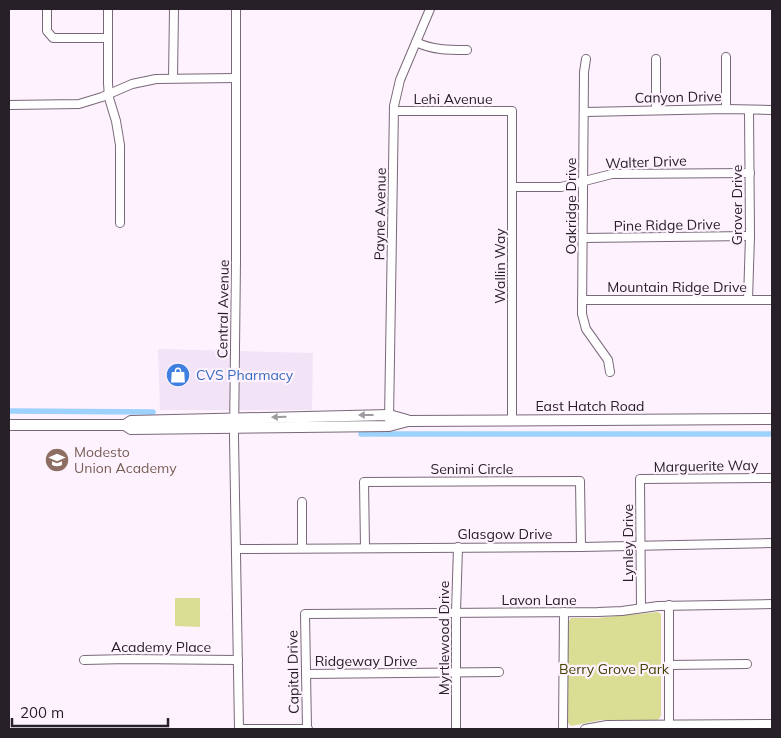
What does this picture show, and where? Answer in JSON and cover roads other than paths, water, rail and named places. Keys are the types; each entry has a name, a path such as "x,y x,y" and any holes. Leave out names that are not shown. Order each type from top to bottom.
{"main road":[{"name":"East Hatch Road","path":"9,425 125,426 131,421 234,423 389,420 772,419"}],"street":[{"path":"47,9 47,31 53,38 108,38"},
{"path":"108,9 108,94 116,121 120,145 120,223"},
{"path":"173,78 174,9"},
{"name":"Central Avenue","path":"236,9 234,423 239,729"},
{"name":"Payne Avenue","path":"389,420 394,111 400,80 430,9"},
{"path":"416,42 438,50 467,50"},
{"path":"726,57 726,109"},
{"path":"656,59 656,110"},
{"name":"Oakridge Drive","path":"586,60 584,72 585,112 582,181 584,238 582,314 586,329 608,360 610,372"},
{"path":"9,105 73,104 91,100 144,81 173,78 236,78"},
{"name":"Grover Drive","path":"748,110 750,173 748,300"},
{"name":"Canyon Drive","path":"585,112 772,110"},
{"name":"Lehi Avenue","path":"394,111 512,111"},
{"name":"Wallin Way","path":"512,111 512,420"},
{"name":"Walter Drive","path":"513,187 560,187 612,174 750,173"},
{"name":"Pine Ridge Drive","path":"584,238 750,236"},
{"name":"Mountain Ridge Drive","path":"582,300 772,300"},
{"name":"Marguerite Way","path":"640,479 772,478"},
{"name":"Lynley Drive","path":"640,479 641,608"},
{"name":"Senimi Circle","path":"365,547 364,482 580,482 581,547"},
{"path":"302,502 302,548"},
{"name":"Glasgow Drive","path":"237,548 581,547 640,544 772,543"},
{"name":"Myrtlewood Drive","path":"456,729 458,547"},
{"name":"Lavon Lane","path":"305,614 622,611 669,606 772,604"},
{"path":"669,606 669,725"},
{"path":"563,729 564,612"},
{"name":"Capital Drive","path":"305,614 308,729"},
{"name":"Academy Place","path":"84,660 238,660"},
{"path":"669,665 747,664"},
{"name":"Ridgeway Drive","path":"306,674 499,672"},
{"path":"585,729 620,725 641,727 772,724"},
{"path":"239,729 308,729"}],"waterway":[{"path":"9,411 153,412"},
{"path":"361,434 772,434"}],"place":[{"name":"CVS Pharmacy","path":"178,375"},
{"name":"Modesto Union Academy","path":"57,460"}],"park label":[{"name":"Berry Grove Park","path":"614,669"}]}
